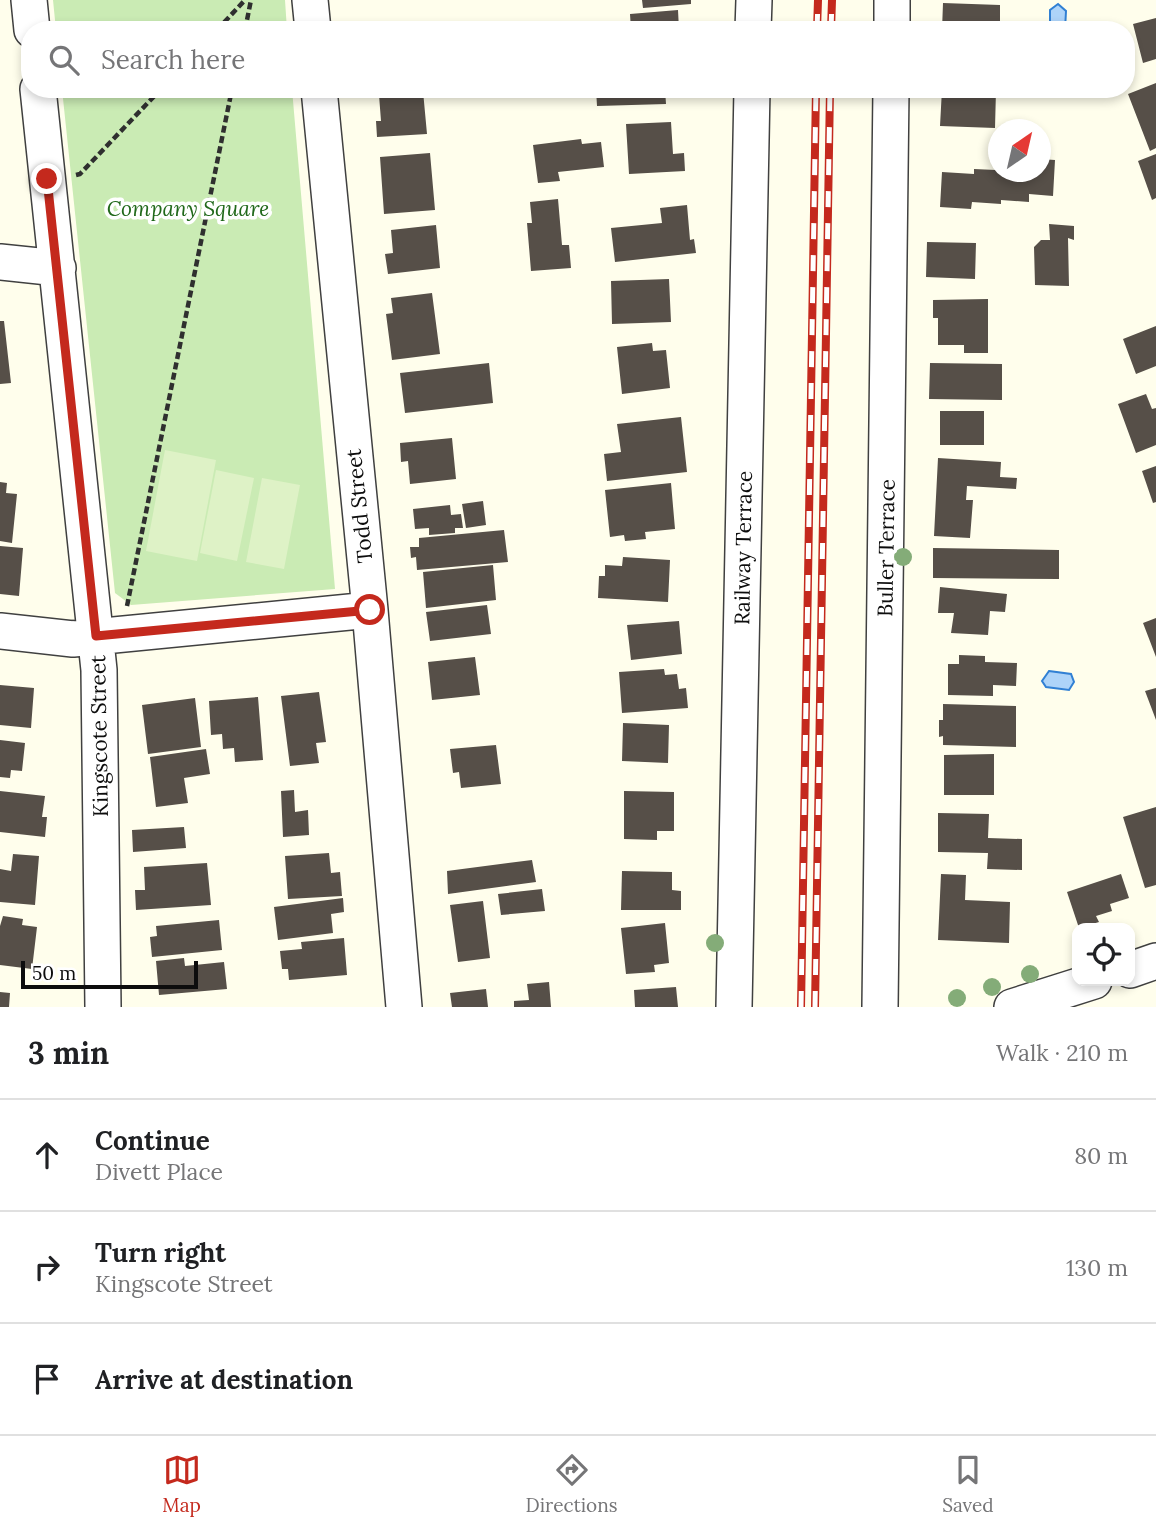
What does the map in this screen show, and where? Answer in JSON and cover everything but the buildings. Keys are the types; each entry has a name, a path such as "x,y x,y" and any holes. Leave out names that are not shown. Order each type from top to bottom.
{"street":[{"path":"29,0 31,21"},
{"path":"310,0 312,21"},
{"path":"754,0 754,21"},
{"path":"892,0 892,21"},
{"name":"Kingscote Street","path":"39,98 99,670 103,1007"},
{"name":"Todd Street","path":"319,98 370,610 404,1007"},
{"name":"Railway Terrace","path":"734,1007 752,98"},
{"name":"Buller Terrace","path":"880,1007 891,98"},
{"path":"0,262 58,268"},
{"path":"0,631 73,639 370,610"},
{"path":"1135,968 1156,961"},
{"path":"1012,1007 1078,986"}],"path":[{"path":"225,21 245,0"},
{"path":"247,21 251,0"},
{"path":"68,176 80,174 152,98"},
{"path":"126,611 230,98"}],"green space":[{"path":"53,0 285,0 286,21 55,21"},
{"name":"Company Square","path":"63,98 293,98 335,589 131,605 115,593"},
{"path":"165,450 216,460 197,561 146,551"},
{"path":"216,470 254,478 237,561 200,553"},
{"path":"262,478 300,485 284,569 246,562"}],"water":[{"path":"1058,4 1066,11 1065,21 1050,21 1050,10"},
{"path":"1049,671 1071,674 1074,682 1069,690 1046,687 1042,681"}],"railway":[{"path":"817,21 818,0"},
{"path":"831,21 832,0"},
{"path":"801,1007 816,98"},
{"path":"815,1007 830,98"}],"route":[{"path":"47,179 96,636 370,610"}]}
